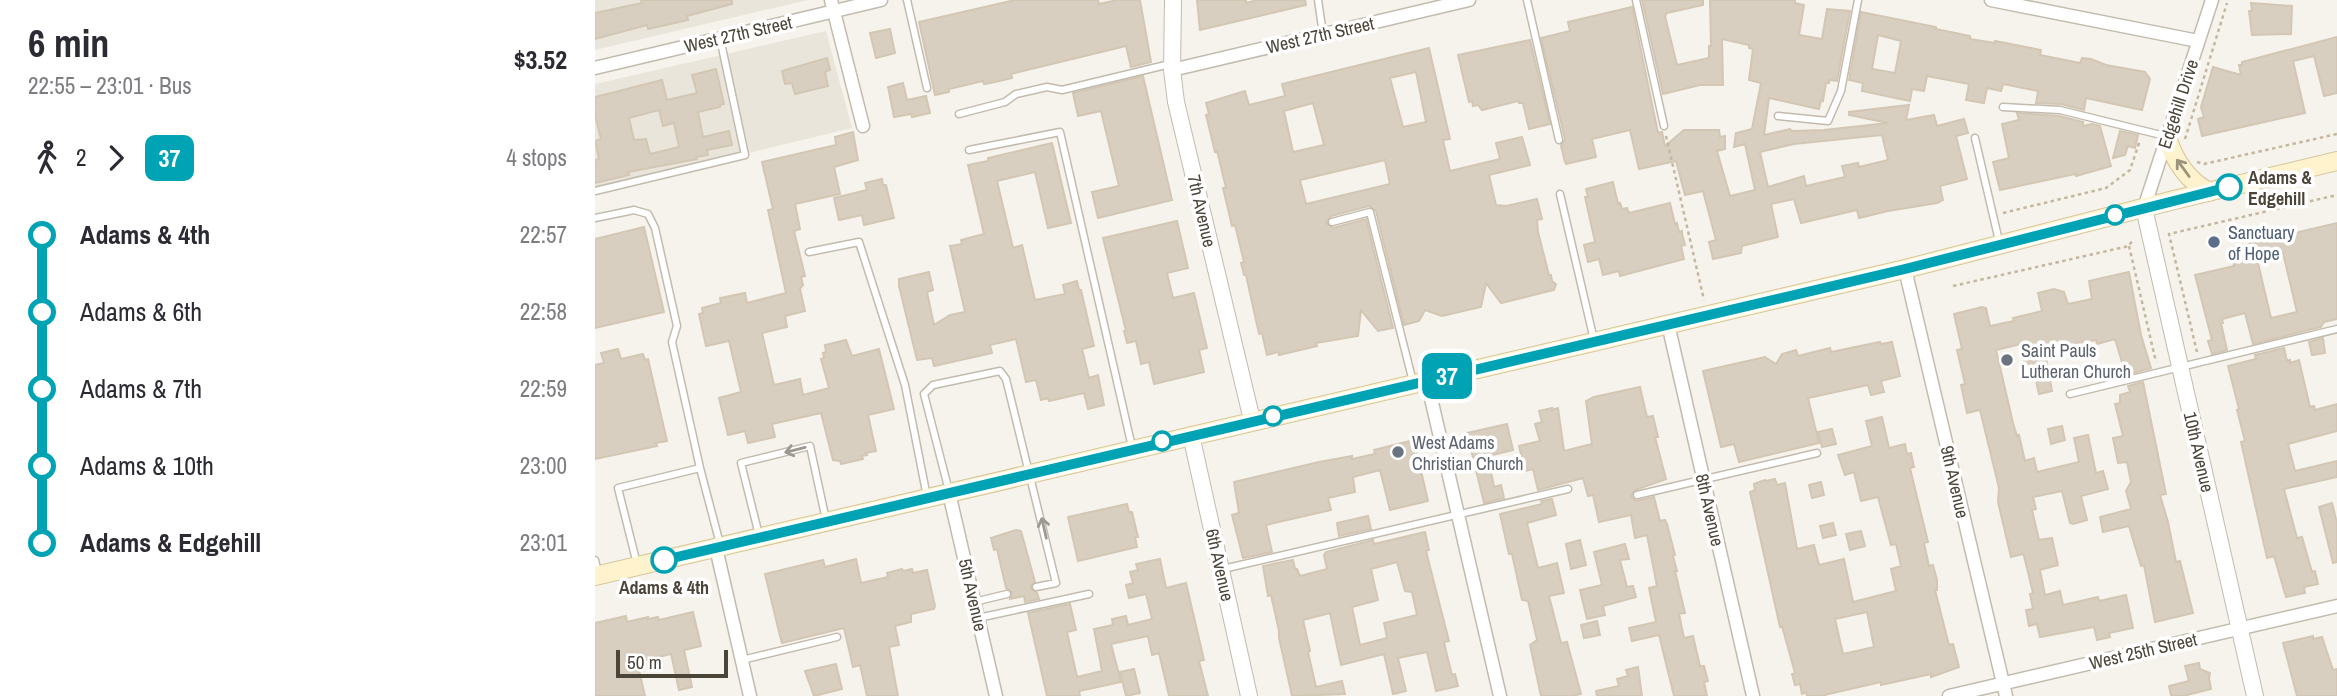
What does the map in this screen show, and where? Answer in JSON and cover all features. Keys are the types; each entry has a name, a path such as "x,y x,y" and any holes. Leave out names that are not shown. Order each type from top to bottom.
{"main road":[{"path":"2167,136 2183,170 2209,192"},
{"path":"596,570 637,566 1905,269 2337,161"}],"street":[{"name":"West 27th Street","path":"595,68 720,38 832,6 881,0"},
{"name":"7th Avenue","path":"1173,0 1172,67 1176,102 1252,420"},
{"name":"West 27th Street","path":"1172,67 1323,34 1436,4 1469,0"},
{"path":"1991,0 2198,41"},
{"name":"Edgehill Drive","path":"2144,208 2212,0"},
{"path":"832,6 863,126"},
{"name":"10th Avenue","path":"2144,208 2255,696"},
{"name":"9th Avenue","path":"1905,269 2004,690"},
{"name":"8th Avenue","path":"1668,324 1753,696"},
{"path":"1420,382 1458,514 1500,696"},
{"name":"6th Avenue","path":"1191,435 1249,696"},
{"name":"5th Avenue","path":"949,493 996,696"},
{"path":"718,547 750,696"},
{"name":"West 25th Street","path":"1949,696 2004,690 2239,628 2337,606"}],"lane":[{"path":"907,0 927,88"},
{"path":"1318,0 1323,34"},
{"path":"1527,0 1559,140"},
{"path":"1636,0 1664,126"},
{"path":"1777,116 1828,121 1841,91 1858,0"},
{"path":"595,191 745,155 720,38"},
{"path":"959,114 1005,102 1026,91 1047,87 1062,90 1172,67"},
{"path":"2003,107 2060,110 2167,136"},
{"path":"969,149 1060,132 1133,449"},
{"path":"1975,138 2000,244"},
{"path":"1560,194 1594,341"},
{"path":"595,218 634,210 648,214 655,228 677,326 672,342 718,547"},
{"path":"1332,222 1370,212 1420,382"},
{"path":"809,252 859,242 905,386 927,498"},
{"path":"2070,394 2337,329"},
{"path":"949,493 924,394 933,385 1000,371 1004,373 1031,473 1056,583 1036,587"},
{"path":"760,537 741,463 810,446 826,522"},
{"path":"1637,495 1817,453"},
{"path":"637,566 618,488 700,468"},
{"path":"1221,570 1569,489"},
{"path":"974,602 1007,594"},
{"path":"978,618 1089,594"},
{"path":"741,660 837,638"}],"path":[{"path":"2185,147 2186,134 2227,3"},
{"path":"1664,126 1708,314"},
{"path":"2192,159 2204,164 2337,134"},
{"path":"1996,215 2106,188 2130,170 2141,137"},
{"path":"2117,182 2121,186"},
{"path":"2197,352 2169,234 2337,195"},
{"path":"2132,241 2129,246 2157,364"},
{"path":"1952,286 2129,246"}],"shaded area":[{"path":"595,0 808,0 595,50"},
{"path":"826,31 852,128 595,190 595,84"}],"building":[{"path":"641,0 732,0 732,4 687,16 688,20 648,29 647,25 595,39 595,13 642,3"},
{"path":"1015,0 1098,0 1099,4 1117,0 1140,0 1151,62 1131,67 1126,46 1011,74 1012,78 984,84 983,81 935,95 919,22"},
{"path":"1197,0 1246,0 1246,3 1257,0 1305,0 1306,5 1200,30"},
{"path":"1642,0 1703,0 1703,5 1667,13 1665,16 1677,65 1709,58 1710,0 1795,0 1795,3 1804,5 1799,35 1822,39 1827,9 1850,11 1837,81 1829,80 1829,83 1826,83 1819,109 1769,98 1764,135 1790,129 1824,130 1888,123 1849,115 1849,112 1909,105 1906,120 1934,115 1937,126 1964,119 1968,133 1956,136 1967,179 1940,186 1943,200 1937,203 1859,218 1857,210 1801,223 1794,199 1771,204 1778,237 1742,246 1741,253 1713,259 1709,242 1716,240 1703,191 1685,195 1676,161 1639,169 1630,130 1592,139 1596,157 1566,164 1561,146 1565,139 1541,38 1570,31 1568,22 1632,7 1658,133 1662,132 1665,146 1684,130 1719,130 1720,137 1725,136 1725,149 1717,151 1730,196 1755,190 1745,144 1734,147 1736,133 1752,129 1761,83 1749,80 1753,49 1749,48 1749,45 1722,39 1723,85 1700,85 1663,94","holes":["1882,135 1888,160 1859,167 1858,163 1842,166 1845,177 1806,186 1804,176 1768,187 1760,152 1794,144"]},
{"path":"2251,3 2292,6 2291,34 2252,35 2249,11 2252,11"},
{"path":"1861,12 1936,27 1970,36 1970,39 2041,50 2040,55 2080,63 2082,58 2091,59 2106,65 2145,72 2150,79 2142,110 2086,98 2084,110 2061,104 2036,103 2038,91 2003,84 2001,91 1987,88 1984,103 1966,100 1969,84 1927,76 1924,91 1912,89 1910,101 1862,91 1863,83 1849,80","holes":["1878,35 1901,41 1895,73 1872,69"]},
{"path":"890,29 895,53 876,58 870,33"},
{"path":"2337,37 2337,93 2324,96 2314,56 2293,61 2305,113 2202,136 2198,119 2204,117 2201,107 2213,67 2241,75 2239,65 2242,65 2242,62"},
{"path":"1530,40 1550,124 1529,129 1523,103 1518,101 1482,110 1478,105 1473,106 1472,101 1469,102 1458,55"},
{"path":"1429,48 1450,139 1443,140 1450,171 1500,159 1496,143 1522,137 1530,165 1489,175 1496,205 1506,206 1537,199 1542,219 1537,220 1538,232 1549,275 1556,284 1554,290 1501,303 1486,283 1481,307 1442,316 1425,310 1419,321 1404,325 1376,211 1369,206 1331,216 1326,223 1333,228 1366,219 1393,328 1378,331 1361,310 1358,336 1316,343 1317,346 1279,355 1278,352 1267,355 1241,263 1244,262 1235,225 1232,226 1223,188 1226,188 1206,115 1209,114 1206,103 1245,91 1249,105 1285,96 1282,84","holes":["1416,72 1426,122 1403,127 1390,78","1313,103 1324,145 1293,152 1284,111","1385,160 1390,184 1306,204 1300,180"]},
{"path":"827,58 830,70 825,72 828,86 795,94 792,83 785,84 782,71"},
{"path":"716,69 724,104 698,112 703,137 729,131 732,145 707,150 708,155 696,157 697,159 628,172 629,175 595,183 595,160 599,159 595,141 601,139 595,115 595,97 662,80 667,100 697,93 692,75","holes":["659,110 663,126 674,123 679,147 650,154 646,139 634,140 629,118"]},
{"path":"1143,76 1172,200 1098,218 1092,192 1119,186 1101,111 1078,116 1073,93"},
{"path":"903,83 907,100 926,96 930,113 894,117 888,87"},
{"path":"2017,113 2059,116 2083,122 2083,126 2100,126 2111,166 2076,176 2075,174 2000,190 1993,162 2009,158 2002,124 2019,120"},
{"path":"2120,131 2138,135 2135,148 2128,146 2125,155 2113,158"},
{"path":"853,132 858,160 834,167 840,194 795,204 800,229 794,231 805,276 801,277 803,285 800,289 805,311 785,316 787,327 762,333 774,385 800,379 803,395 829,388 821,359 826,352 825,345 846,340 852,356 879,349 894,409 868,415 876,451 866,453 867,455 862,456 863,459 841,464 840,461 833,460 821,413 772,424 775,437 748,443 745,431 728,435 719,398 741,392 729,341 706,346 699,314 703,313 702,308 721,303 720,298 745,293 747,303 786,293 768,210 773,209 762,162 836,145 835,137"},
{"path":"1052,143 1071,223 1048,228 1035,172 997,181 1013,248 1022,245 1035,300 1065,294 1063,285 1077,281 1081,290 1094,346 1082,349 1089,378 1098,375 1104,405 1088,409 1084,393 1049,401 1048,398 1041,400 1036,380 1026,382 1016,339 990,345 992,353 934,366 932,358 917,360 899,286 899,279 929,272 933,290 927,292 934,325 950,315 965,312 950,246 962,244 961,240 984,234 968,165"},
{"path":"882,179 894,218 864,225 862,215 839,220 834,198 867,190 865,183"},
{"path":"1613,182 1618,204 1620,203 1622,209 1627,208 1629,213 1670,203 1675,224 1677,223 1679,232 1682,231 1684,259 1620,276 1619,271 1603,275 1599,259 1588,262 1584,245 1595,242 1585,197 1588,197 1586,189"},
{"path":"1177,221 1188,268 1167,273 1173,298 1194,293 1207,348 1199,350 1204,372 1154,384 1149,362 1141,364 1136,341 1127,343 1103,238"},
{"path":"2337,223 2337,319 2324,322 2321,327 2253,344 2245,313 2222,319 2227,350 2212,354 2208,341 2212,340 2195,275 2234,266 2231,248","holes":["2283,253 2297,312 2271,318 2257,259"]},
{"path":"644,227 664,312 595,328 595,239"},
{"path":"2129,272 2141,335 2151,368 2126,375 2115,339 2097,344 2096,340 2070,345 2045,352 2052,391 2039,394 2033,367 2026,369 2021,344 1996,350 2025,461 2034,458 2037,472 2079,462 2074,438 2088,435 2096,473 2103,471 2108,489 2081,496 2087,520 2073,524 2070,523 2062,491 2033,497 2036,509 2032,510 2039,540 2052,538 2058,565 2040,570 2045,595 2060,591 2063,605 2098,597 2099,601 2126,595 2133,628 2109,633 2110,637 2097,640 2094,627 2040,637 2037,624 2029,626 2026,610 2033,609 2030,594 2033,593 2023,554 2011,557 1998,502 1999,488 1980,410 1967,413 1961,385 1965,384 1957,350 1962,349 1954,314 1982,307 1986,308 1990,326 2014,321 2013,318 2042,311 2038,293 2054,289 2064,292 2068,304 2092,299 2089,281"},
{"path":"2323,338 2325,353 2312,355 2309,342"},
{"path":"1892,342 1900,376 1881,381 1884,392 1871,395 1868,385 1808,398 1819,443 1739,462 1734,444 1721,447 1703,371 1765,357 1776,364 1782,354 1796,350 1798,356 1830,348 1831,352"},
{"path":"2284,348 2287,361 2290,360 2290,363 2299,360 2310,407 2314,406 2315,410 2337,404 2337,431 2288,444 2295,471 2337,461 2337,477 2284,489 2297,538 2302,537 2318,584 2304,587 2305,593 2286,597 2274,556 2267,558 2241,442 2245,441 2228,366 2256,359 2255,355"},
{"path":"618,349 621,359 643,354 645,360 648,359 667,441 656,443 657,446 595,459 595,365 604,363 601,353"},
{"path":"2143,382 2166,494 2160,495 2176,562 2180,561 2193,613 2155,622 2144,565 2141,566 2129,526 2103,532 2100,517 2131,509 2126,491 2131,482 2127,462 2118,463 2113,438 2123,436 2115,404 2120,403 2120,395 2130,392 2128,386"},
{"path":"1640,387 1647,417 1653,416 1658,437 1655,437 1666,479 1635,490 1631,496 1636,501 1654,497 1660,521 1665,520 1667,524 1685,613 1679,614 1684,638 1693,636 1700,666 1704,666 1708,681 1704,682 1707,696 1674,696 1659,635 1632,641 1629,628 1656,622 1649,588 1657,586 1647,535 1635,538 1631,515 1599,522 1593,495 1588,496 1583,478 1538,490 1533,469 1525,471 1519,446 1540,441 1535,424 1542,422 1539,411 1552,408 1558,408 1564,451 1592,444 1586,401"},
{"path":"1882,417 1889,448 1905,444 1907,454 1911,453 1914,467 1910,468 1928,542 1924,543 1929,566 1933,565 1937,580 1935,590 1949,645 1953,644 1959,667 1931,677 1931,674 1820,696 1807,696 1806,692 1802,694 1800,684 1795,685 1792,674 1795,673 1782,626 1780,627 1750,492 1755,490 1754,484 1765,480 1775,479 1777,485 1785,483 1797,549 1814,545 1819,565 1844,559 1853,602 1896,591 1891,569 1901,566 1896,544 1891,545 1878,497 1861,501 1854,472 1845,475 1838,455 1872,446 1866,421","holes":["1867,612 1874,647 1843,654 1835,619"]},
{"path":"1507,424 1513,450 1488,456 1494,487 1501,485 1504,498 1484,503 1467,433"},
{"path":"2062,426 2065,440 2051,444 2048,429"},
{"path":"1832,429 1836,444 1822,447 1818,432"},
{"path":"1414,440 1428,501 1390,510 1380,470 1353,477 1355,492 1328,498 1331,510 1266,525 1272,552 1243,558 1232,515 1239,513 1234,482 1319,462 1375,454 1374,450"},
{"path":"1821,482 1824,495 1812,498 1809,485"},
{"path":"1552,499 1556,515 1527,523 1538,568 1557,563 1564,593 1549,596 1561,643 1567,642 1581,694 1571,696 1541,696 1530,645 1537,640 1528,601 1522,600 1500,514"},
{"path":"2332,503 2337,523 2337,562 2333,563 2319,507"},
{"path":"1127,504 1129,512 1132,512 1138,537 1135,537 1137,547 1078,561 1068,517"},
{"path":"1368,516 1371,529 1339,536 1337,523"},
{"path":"1833,523 1836,535 1823,538 1820,526"},
{"path":"1016,530 1021,531 1035,582 1031,589 1037,593 1039,599 1025,602 1024,596 1010,599 1012,592 1006,588 997,549 994,550 991,538"},
{"path":"1861,531 1865,546 1850,550 1846,534"},
{"path":"1425,532 1429,550 1426,551 1449,641 1444,642 1452,675 1455,674 1458,686 1436,691 1427,652 1398,658 1406,691 1393,694 1384,654 1341,665 1330,613 1303,620 1310,651 1308,652 1316,687 1342,681 1345,694 1292,696 1263,566 1293,560 1300,576 1327,569 1324,555 1326,552 1373,540 1374,544","holes":["1397,562 1405,591 1412,592 1417,615 1384,623 1387,638 1360,645 1352,607 1378,600 1371,569"]},
{"path":"1580,540 1586,565 1571,569 1566,544"},
{"path":"1625,544 1629,559 1620,560 1627,587 1633,586 1636,597 1603,606 1605,615 1587,619 1580,590 1602,585 1594,552"},
{"path":"856,559 861,583 888,577 887,573 902,569 912,569 913,573 927,570 934,609 911,614 911,622 895,626 899,645 889,647 898,696 867,696 860,665 853,667 844,628 782,643 765,574 823,560 825,567"},
{"path":"1160,559 1166,588 1186,583 1204,660 1199,661 1208,696 1169,696 1159,653 1152,655 1148,636 1111,644 1121,682 1079,691 1080,696 1047,696 1028,613 1070,604 1076,630 1067,632 1077,677 1102,671 1094,629 1113,625 1112,619 1126,616 1128,625 1152,619 1146,594 1129,598 1126,585 1133,583 1130,572 1138,570 1136,564"},
{"path":"693,612 701,646 684,650 692,687 679,690 671,654 637,662 645,696 595,696 595,623 626,616 627,622 648,617 658,617 659,620"},
{"path":"1597,621 1600,635 1584,638 1581,625"},
{"path":"2313,636 2313,639 2322,637 2333,670 2337,669 2337,696 2297,696 2283,643"},
{"path":"2199,663 2200,669 2210,673 2211,689 2171,696 2169,686 2189,681 2185,666"},
{"path":"836,664 842,689 814,696 805,671"},
{"path":"1638,667 1642,696 1597,696 1596,691 1619,686 1617,679 1628,676 1626,670"},
{"path":"1134,669 1140,693 1126,696 1120,672"}],"bus line":[{"name":"37","path":"664,560 1905,269 2229,187"}],"place":[{"name":"Adams & Edgehill","path":"2229,187"},
{"name":"Sanctuary of Hope","path":"2214,242"},
{"name":"Saint Pauls Lutheran Church","path":"2007,360"},
{"name":"West Adams Christian Church","path":"1398,452"},
{"name":"Adams & 4th","path":"664,560"}]}
